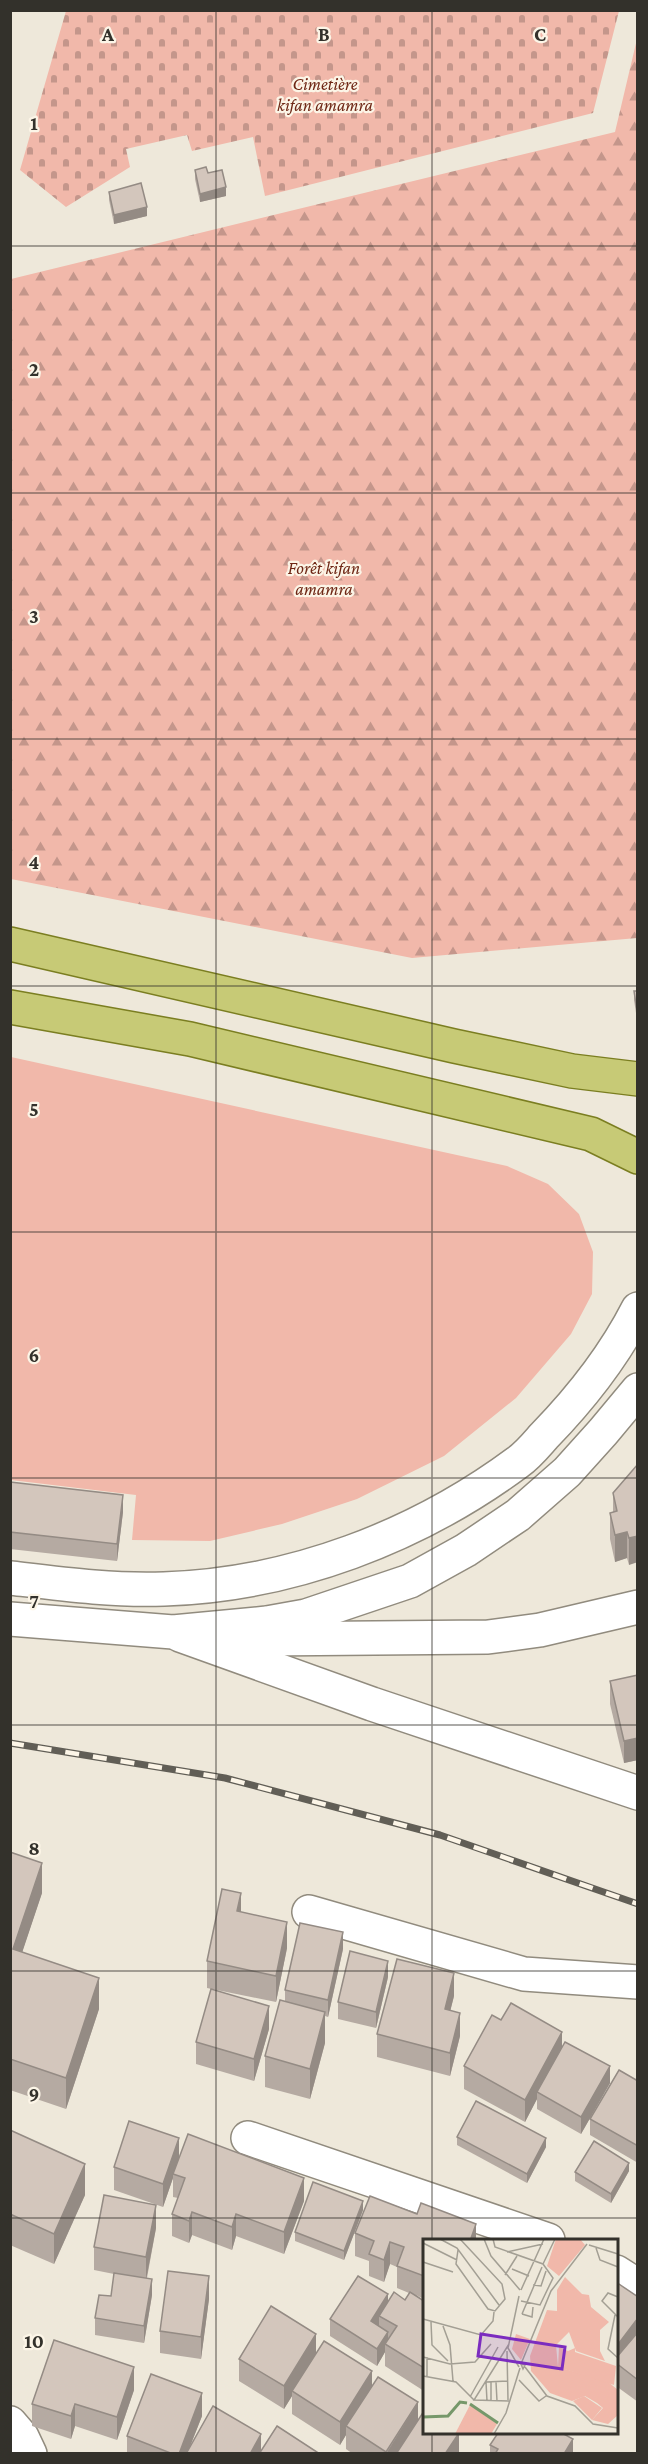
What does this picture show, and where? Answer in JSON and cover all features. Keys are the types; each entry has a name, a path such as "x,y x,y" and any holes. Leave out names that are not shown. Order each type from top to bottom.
{"main road":[{"path":"10,944 508,1058 572,1071 638,1079"},
{"path":"10,1007 190,1039 591,1134 638,1157"}],"street":[{"path":"10,1578 112,1588 164,1589 250,1581 303,1568 422,1523 520,1461 575,1404 638,1309"},
{"path":"173,1632 267,1623 306,1616 411,1581 466,1550 518,1515 567,1472 638,1390"},
{"path":"344,1604 379,1625 438,1638"},
{"path":"10,1619 248,1639 438,1638 488,1637 540,1630 638,1607"},
{"path":"173,1632 393,1711 638,1793"},
{"path":"309,1912 524,1974 638,1982"},
{"path":"248,2138 542,2239"},
{"path":"618,2273 638,2286"},
{"path":"10,2423 22,2437 30,2454"}],"green space":[{"name":"Cimetière kifan amamra","path":"66,10 619,11 593,113 265,196 253,137 192,151 187,135 126,149 130,167 66,207 20,170"},
{"name":"Forêt kifan amamra","path":"637,39 637,938 412,958 11,879 11,279 615,132"},
{"path":"11,1057 507,1166 548,1184 579,1214 593,1252 592,1294 571,1334 516,1398 444,1456 357,1499 282,1524 210,1541 132,1540 136,1495 11,1480"}],"building":[{"path":"206,167 208,173 222,170 226,187 200,194 195,170"},
{"path":"141,183 147,207 114,215 109,192"},
{"path":"634,991 638,991 638,1017"},
{"path":"638,1464 638,1536 629,1538 627,1532 615,1535 610,1513 617,1511 613,1493"},
{"path":"10,1482 123,1495 117,1544 10,1532"},
{"path":"638,1675 638,1738 624,1741 610,1681"},
{"path":"10,1852 42,1863 13,1949 99,1978 66,2078 10,2059"},
{"path":"222,1889 241,1893 237,1911 287,1922 276,1976 207,1961"},
{"path":"300,1923 343,1932 328,2000 285,1990"},
{"path":"350,1951 388,1961 376,2012 338,2002"},
{"path":"397,1959 454,1973 445,2009 460,2013 450,2053 377,2034"},
{"path":"211,1989 269,2006 254,2059 196,2042"},
{"path":"280,2000 325,2012 310,2069 265,2056"},
{"path":"511,2003 562,2032 525,2100 464,2066 492,2015 501,2020"},
{"path":"565,2042 610,2066 581,2117 537,2092"},
{"path":"619,2070 638,2081 638,2146 590,2119"},
{"path":"476,2101 546,2138 527,2174 457,2137"},
{"path":"129,2121 179,2138 163,2184 114,2167"},
{"path":"10,2130 85,2164 54,2234 10,2214"},
{"path":"188,2134 304,2178 284,2232 236,2214 232,2227 192,2212 189,2221 172,2214 185,2178 173,2174"},
{"path":"594,2141 629,2163 611,2194 575,2172"},
{"path":"313,2182 363,2201 344,2251 295,2232"},
{"path":"104,2195 156,2205 146,2257 94,2247"},
{"path":"370,2196 417,2214 421,2203 476,2224 471,2239 423,2239 423,2276 397,2266 404,2247 390,2242 384,2260 369,2254 374,2241 355,2233"},
{"path":"168,2271 209,2276 201,2337 160,2331"},
{"path":"114,2273 152,2279 144,2326 95,2318 99,2295 111,2296"},
{"path":"358,2276 388,2294 371,2321 388,2332 377,2349 330,2319"},
{"path":"618,2283 638,2297 638,2318 618,2344"},
{"path":"394,2292 405,2300 410,2292 423,2300 423,2367 385,2344 397,2326 379,2316"},
{"path":"271,2306 316,2334 284,2386 239,2359"},
{"path":"638,2332 638,2380 618,2365 618,2356"},
{"path":"54,2340 134,2367 117,2417 75,2404 71,2416 32,2404"},
{"path":"324,2341 372,2371 340,2422 292,2391"},
{"path":"151,2374 202,2393 179,2454 173,2454 127,2436"},
{"path":"378,2377 418,2402 386,2452 346,2426"},
{"path":"213,2406 261,2434 250,2454 186,2454"},
{"path":"423,2413 423,2434 458,2434 445,2454 396,2454"},
{"path":"277,2426 320,2454 259,2454"},
{"path":"497,2434 564,2434 573,2439 564,2454 495,2454 498,2449 490,2445"}],"railway":[{"path":"10,1743 225,1778 440,1835 638,1904"}]}
